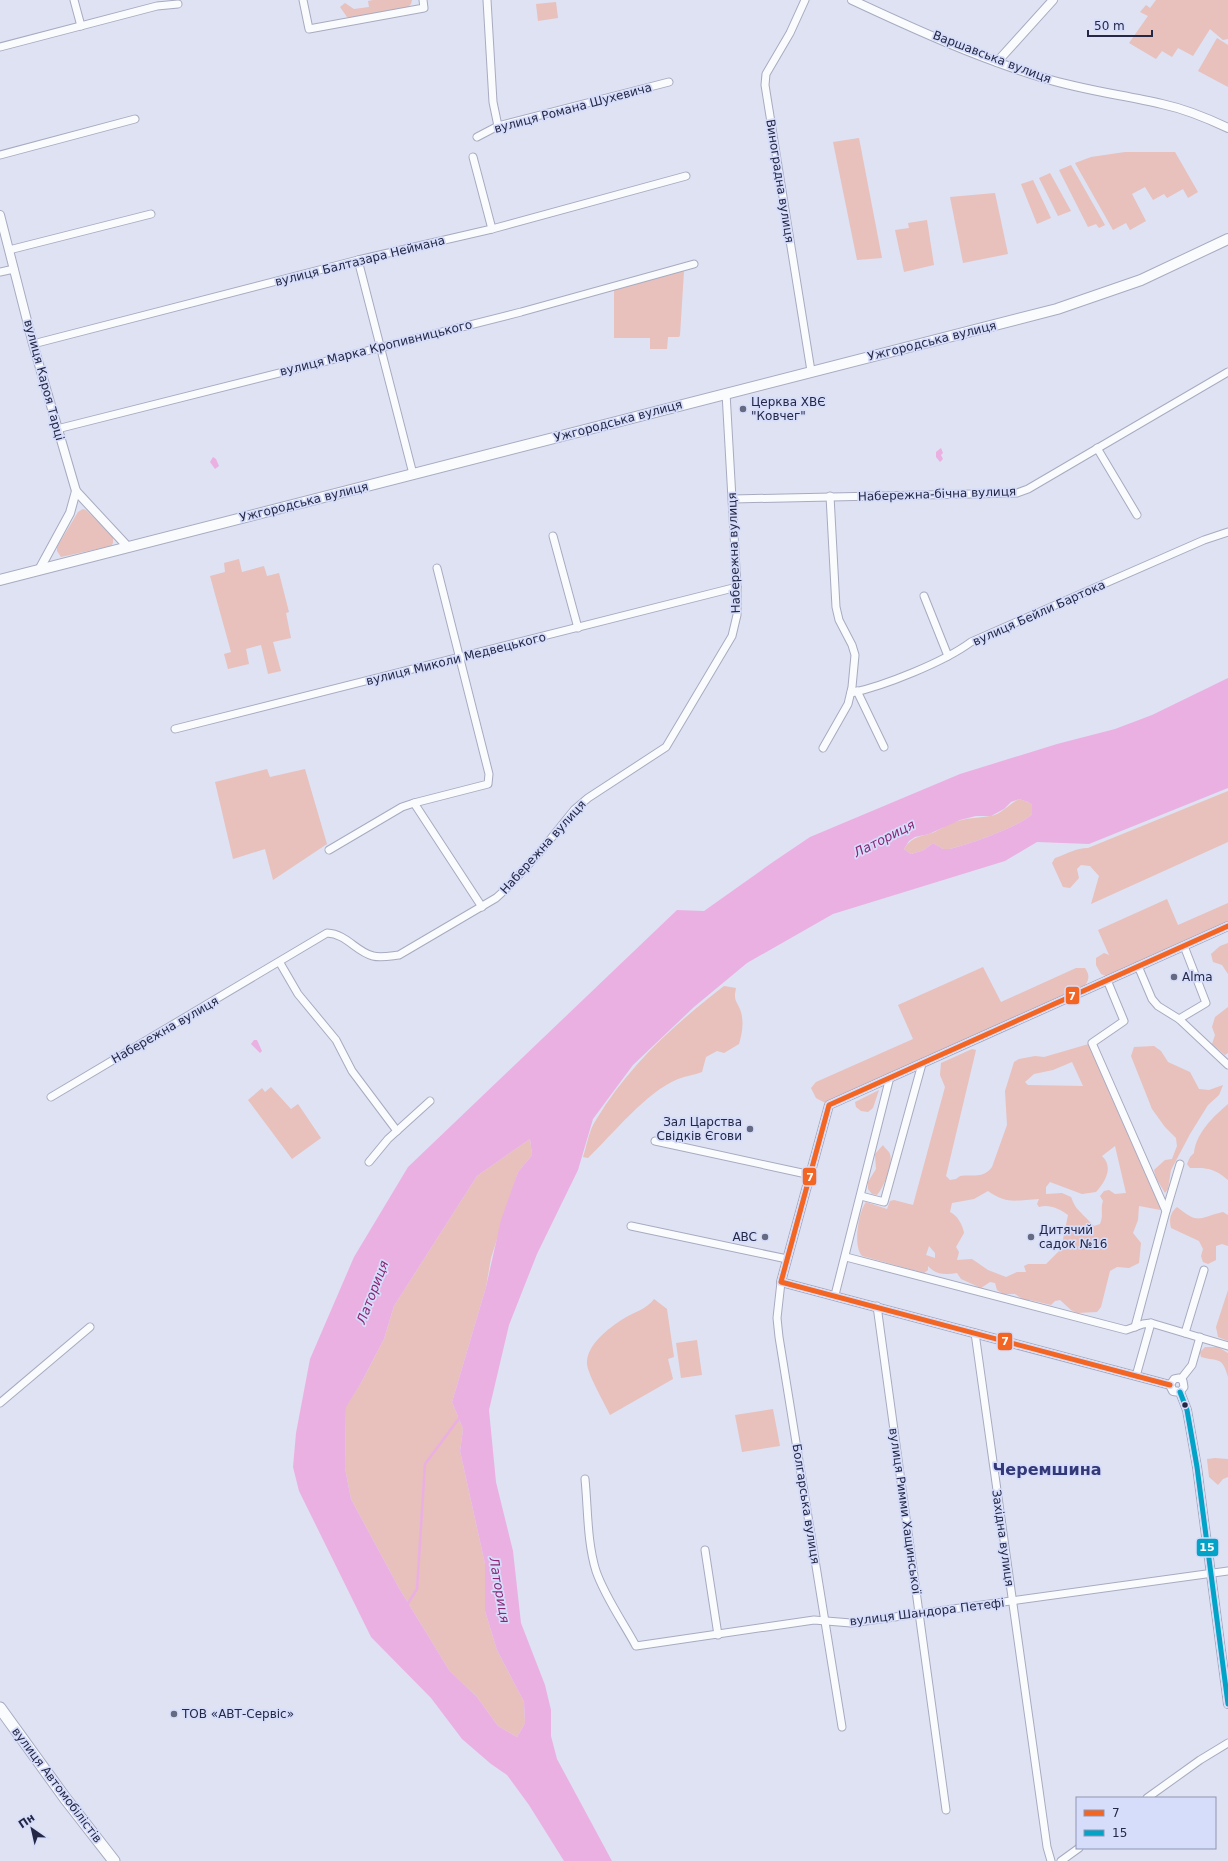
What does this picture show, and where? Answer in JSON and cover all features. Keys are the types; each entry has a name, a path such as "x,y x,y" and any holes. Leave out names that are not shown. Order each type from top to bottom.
{"highway":[{"name":"вулиця Автомобілістів","path":"0,1708 65,1798 114,1861"}],"main road":[{"name":"Ужгородська вулиця","path":"0,580 1056,309 1089,299 1163,270 1228,239"}],"street":[{"path":"74,0 81,26"},
{"path":"303,0 309,29 424,8 423,0"},
{"path":"487,0 493,102 498,126"},
{"name":"Виноградна вулиця","path":"805,0 790,33 766,74 765,85 811,371"},
{"name":"Варшавська вулиця","path":"852,0 997,62 1069,85 1186,110 1228,128"},
{"path":"997,62 1053,0"},
{"path":"0,47 157,6 178,4"},
{"name":"вулиця Романа Шухевича","path":"477,137 498,126 669,82"},
{"path":"0,155 135,119"},
{"path":"473,158 492,229"},
{"name":"вулиця Балтазара Неймана","path":"33,344 358,260 492,229 686,176"},
{"path":"9,250 151,214"},
{"name":"вулиця Кароя Тарці","path":"0,215 33,344 76,491 128,547"},
{"path":"358,260 413,474"},
{"name":"вулиця Марка Кропивницького","path":"57,429 380,346 521,312 694,264"},
{"path":"0,272 14,269"},
{"name":"Набережна-бічна вулиця","path":"733,499 1017,493 1028,489 1228,372"},
{"name":"Набережна вулиця","path":"51,1097 280,963 328,933 341,936 371,956 381,957 399,955 482,907 506,889 540,852 574,810 588,798 666,747 732,636 737,615 733,499 726,393"},
{"path":"1097,448 1137,515"},
{"path":"39,570 70,513 76,491"},
{"path":"823,748 854,692 855,655 852,645 839,620 836,607 830,496"},
{"name":"вулиця Бейли Бартока","path":"854,692 900,677 948,656 971,642 1204,540 1228,532"},
{"path":"553,536 578,628"},
{"path":"328,850 402,807 488,784 489,774 461,657 437,568"},
{"name":"вулиця Миколи Медвецького","path":"175,729 737,587"},
{"path":"924,596 948,656"},
{"path":"854,692 884,747"},
{"path":"414,803 482,907"},
{"path":"1180,1392 1173,1391 1170,1385 877,1306 781,1282 811,1175 828,1105 1228,926"},
{"path":"1179,1019 1206,1004 1184,946"},
{"path":"280,963 298,994 336,1040 352,1071 397,1131"},
{"path":"1138,966 1152,999 1158,1006 1179,1019 1228,1065"},
{"path":"1107,980 1124,1022 1092,1043 1166,1211"},
{"path":"861,1196 884,1202 922,1064"},
{"path":"835,1295 846,1257 890,1077"},
{"path":"369,1162 388,1139 430,1101"},
{"path":"655,1141 811,1175"},
{"path":"1135,1327 1180,1164"},
{"path":"631,1226 787,1259"},
{"path":"846,1257 1126,1330 1151,1324 1228,1346"},
{"path":"1185,1333 1204,1270"},
{"name":"Болгарська вулиця","path":"781,1282 777,1318 778,1337 842,1727"},
{"name":"вулиця Римми Хащинської","path":"877,1306 946,1810"},
{"path":"1136,1376 1151,1324"},
{"path":"0,1403 90,1327"},
{"name":"Західна вулиця","path":"974,1333 1011,1601 1046,1839 1051,1861"},
{"path":"1181,1379 1192,1365 1200,1337"},
{"path":"1170,1385 1174,1379 1181,1379"},
{"path":"1180,1392 1184,1387 1184,1383 1181,1379"},
{"path":"1180,1392 1187,1410 1212,1572 1228,1704"},
{"name":"вулиця Шандора Петефі","path":"585,1479 592,1551 596,1570 603,1588 636,1646 814,1620 850,1623 1228,1571"},
{"path":"705,1550 718,1634"},
{"path":"1148,1797 1200,1760 1228,1743"},
{"path":"1061,1861 1078,1849"}],"shaded area":[{"path":"412,0 408,7 352,18 347,17 340,7 345,3 354,9 369,7 368,1"},
{"path":"1156,0 1228,0 1228,39 1223,40 1210,29 1193,56 1178,48 1172,57 1162,51 1156,59 1129,43 1148,16 1140,12 1146,5 1150,8"},
{"path":"556,2 558,18 538,21 536,4"},
{"path":"1217,38 1228,45 1228,87 1198,71"},
{"path":"859,138 882,258 857,260 833,142"},
{"path":"1125,152 1175,152 1198,192 1188,198 1183,189 1167,198 1164,194 1153,200 1145,187 1132,194 1146,221 1130,230 1126,223 1113,230 1075,163 1091,157"},
{"path":"1071,165 1105,225 1099,228 1096,224 1088,227 1059,170"},
{"path":"1050,173 1071,211 1058,216 1039,178"},
{"path":"1033,180 1051,218 1037,224 1021,184"},
{"path":"995,193 1008,254 963,263 950,197"},
{"path":"927,220 934,265 904,272 895,230 909,228 908,223"},
{"path":"684,271 680,335 679,337 668,337 667,349 650,349 650,338 614,338 614,290"},
{"path":"83,509 86,510 113,536 113,543 111,546 61,557 57,551 57,547 78,512"},
{"path":"239,559 242,572 264,566 267,576 279,573 289,612 286,613 291,638 273,642 281,671 268,674 261,645 246,649 249,664 228,669 224,654 231,652 210,576 225,572 224,563"},
{"path":"267,769 270,777 305,769 327,844 273,880 265,849 233,859 215,782"},
{"path":"1228,791 1228,842 1091,904 1099,876 1090,866 1081,865 1077,869 1079,878 1070,888 1063,887 1052,863 1055,858 1075,850 1088,848"},
{"path":"1019,799 1032,805 1032,814 1026,819 1006,829 968,844 949,849 943,849 933,843 924,850 911,854 904,849 909,842 918,837 932,833 951,823 994,815"},
{"path":"1167,899 1178,925 1228,903 1228,927 1111,978 1101,974 1096,965 1096,958 1104,953 1109,955 1098,930"},
{"path":"1228,943 1228,974 1222,965 1213,962 1211,954 1220,946"},
{"path":"983,967 1001,1002 1076,968 1085,968 1088,975 1088,980 1080,992 829,1105 816,1098 811,1088 816,1082 913,1039 898,1005"},
{"path":"724,986 736,988 735,999 741,1012 742,1020 742,1032 739,1044 724,1053 717,1051 706,1057 702,1072 678,1079 654,1093 630,1114 588,1158 583,1157 594,1124 609,1100 623,1082 670,1031"},
{"path":"1228,1007 1228,1053 1225,1055 1212,1044 1215,1035 1212,1027 1215,1017"},
{"path":"1092,1043 1166,1211 1139,1206 1138,1220 1133,1233 1141,1243 1139,1263 1129,1268 1117,1267 1110,1271 1101,1307 1097,1312 1077,1313 1071,1310 1060,1300 1055,1301 1051,1305 1024,1300 1015,1294 1003,1294 997,1290 995,1283 990,1282 981,1288 961,1279 957,1273 941,1274 928,1266 928,1270 924,1273 862,1256 859,1252 857,1238 861,1213 866,1202 887,1209 890,1201 894,1200 913,1205 945,1087 940,1075 941,1063 972,1049 976,1050 946,1176 950,1180 956,1179 960,1176 981,1175 989,1171 992,1167 1007,1125 1005,1091 1014,1062 1019,1059 1035,1056 1044,1057","holes":["1072,1062 1083,1086 1028,1085 1025,1082 1034,1074 1053,1070","1115,1146 1126,1193 1115,1194 1109,1190 1104,1191 1100,1196 1103,1201 1101,1221 1100,1224 1094,1226 1076,1208 1071,1197 1062,1193 1046,1194 1046,1187 1050,1182 1082,1194 1096,1192 1105,1179 1108,1170 1106,1160 1102,1156","988,1191 1001,1198 1012,1201 1039,1199 1037,1204 1039,1207 1050,1207 1062,1211 1068,1215 1061,1249 1046,1264 1028,1264 1024,1266 1026,1272 1017,1272 1006,1277 988,1270 972,1259 957,1260 959,1252 956,1247 964,1233 959,1221 955,1215 950,1212 952,1203 974,1199","929,1246 935,1253 935,1258 926,1255"]},
{"path":"1154,1046 1161,1051 1168,1062 1190,1072 1199,1089 1209,1090 1223,1085 1219,1095 1208,1105 1190,1134 1171,1170 1168,1189 1165,1193 1156,1178 1154,1170 1165,1160 1172,1159 1177,1146 1176,1138 1165,1127 1152,1109 1131,1056 1134,1047"},
{"path":"271,1087 291,1109 298,1104 321,1138 292,1159 248,1100 262,1088 265,1092"},
{"path":"879,1090 873,1108 868,1112 861,1111 856,1107 855,1102"},
{"path":"1228,1104 1228,1180 1215,1171 1190,1168 1187,1164 1190,1157 1194,1153 1198,1139 1206,1126"},
{"path":"530,1139 532,1155 518,1172 491,1258 486,1287 452,1402 463,1429 460,1451 485,1564 485,1611 497,1650 524,1702 525,1723 517,1737 498,1726 477,1697 449,1670 399,1588 351,1499 345,1468 346,1406 361,1383 384,1339 394,1306 477,1176"},
{"path":"883,1145 889,1152 891,1161 883,1186 877,1195 872,1194 868,1189 868,1182 876,1169 875,1154"},
{"path":"1177,1207 1195,1218 1203,1218 1223,1212 1228,1215 1228,1246 1222,1244 1216,1246 1216,1260 1208,1264 1203,1262 1201,1256 1203,1249 1199,1241 1171,1228 1171,1216"},
{"path":"1228,1290 1228,1341 1218,1337 1216,1327"},
{"path":"654,1299 667,1309 674,1357 668,1359 673,1379 610,1415 588,1369 587,1364 590,1350 599,1338 611,1327 644,1308"},
{"path":"697,1340 702,1375 681,1378 676,1343"},
{"path":"1205,1347 1218,1347 1228,1353 1228,1377 1222,1363 1216,1360 1201,1357 1200,1352"},
{"path":"773,1409 780,1446 742,1452 735,1415"},
{"path":"1207,1459 1228,1459 1228,1477 1223,1479 1218,1485 1209,1477"}],"water":[{"path":"941,448 943,453 941,455 943,459 940,462 936,457 936,452"},
{"path":"213,457 216,459 219,466 215,469 210,462"},
{"path":"1228,678 1228,788 1089,844 1037,842 1005,861 833,914 747,963 694,1007 633,1065 593,1119 578,1170 537,1254 509,1325 489,1410 496,1482 513,1551 521,1623 545,1685 551,1710 551,1736 557,1759 612,1861 564,1861 529,1805 507,1775 491,1764 462,1739 431,1698 371,1637 299,1491 293,1467 296,1433 310,1359 354,1257 408,1167 677,910 704,911 810,837 960,774 1057,744 1115,729 1152,715","holes":["1019,799 1032,805 1032,814 1026,819 1006,829 968,844 949,849 943,849 933,843 924,850 911,854 904,849 909,841 915,837 929,834 960,820 976,816 991,816 1004,809 1011,802","530,1139 532,1155 518,1172 501,1220 486,1287 452,1402 463,1429 460,1451 485,1564 485,1611 497,1650 524,1702 525,1723 517,1737 498,1726 477,1697 449,1670 399,1588 351,1499 345,1468 346,1407 361,1383 384,1339 394,1306 477,1176"]},
{"path":"254,1040 257,1040 262,1051 260,1053 251,1044"}],"waterway":[{"name":"Латориця","path":"407,1605 417,1589 425,1464 460,1417"}],"transit line":[{"name":"7","path":"1170,1385 781,1282 829,1105 1228,926"},
{"name":"15","path":"1180,1392 1187,1410 1197,1467 1228,1704"}],"place":[{"name":"Церква ХВЄ \"Ковчег\"","path":"743,409"},
{"name":"Alma","path":"1174,977"},
{"name":"Зал Царства Свідків Єгови","path":"750,1129"},
{"name":"ABC","path":"765,1237"},
{"name":"Дитячий садок №16","path":"1031,1237"},
{"name":"ТОВ «АВТ-Сервіс»","path":"174,1714"}],"district":[{"name":"Черемшина","path":"1047,1469"}]}
